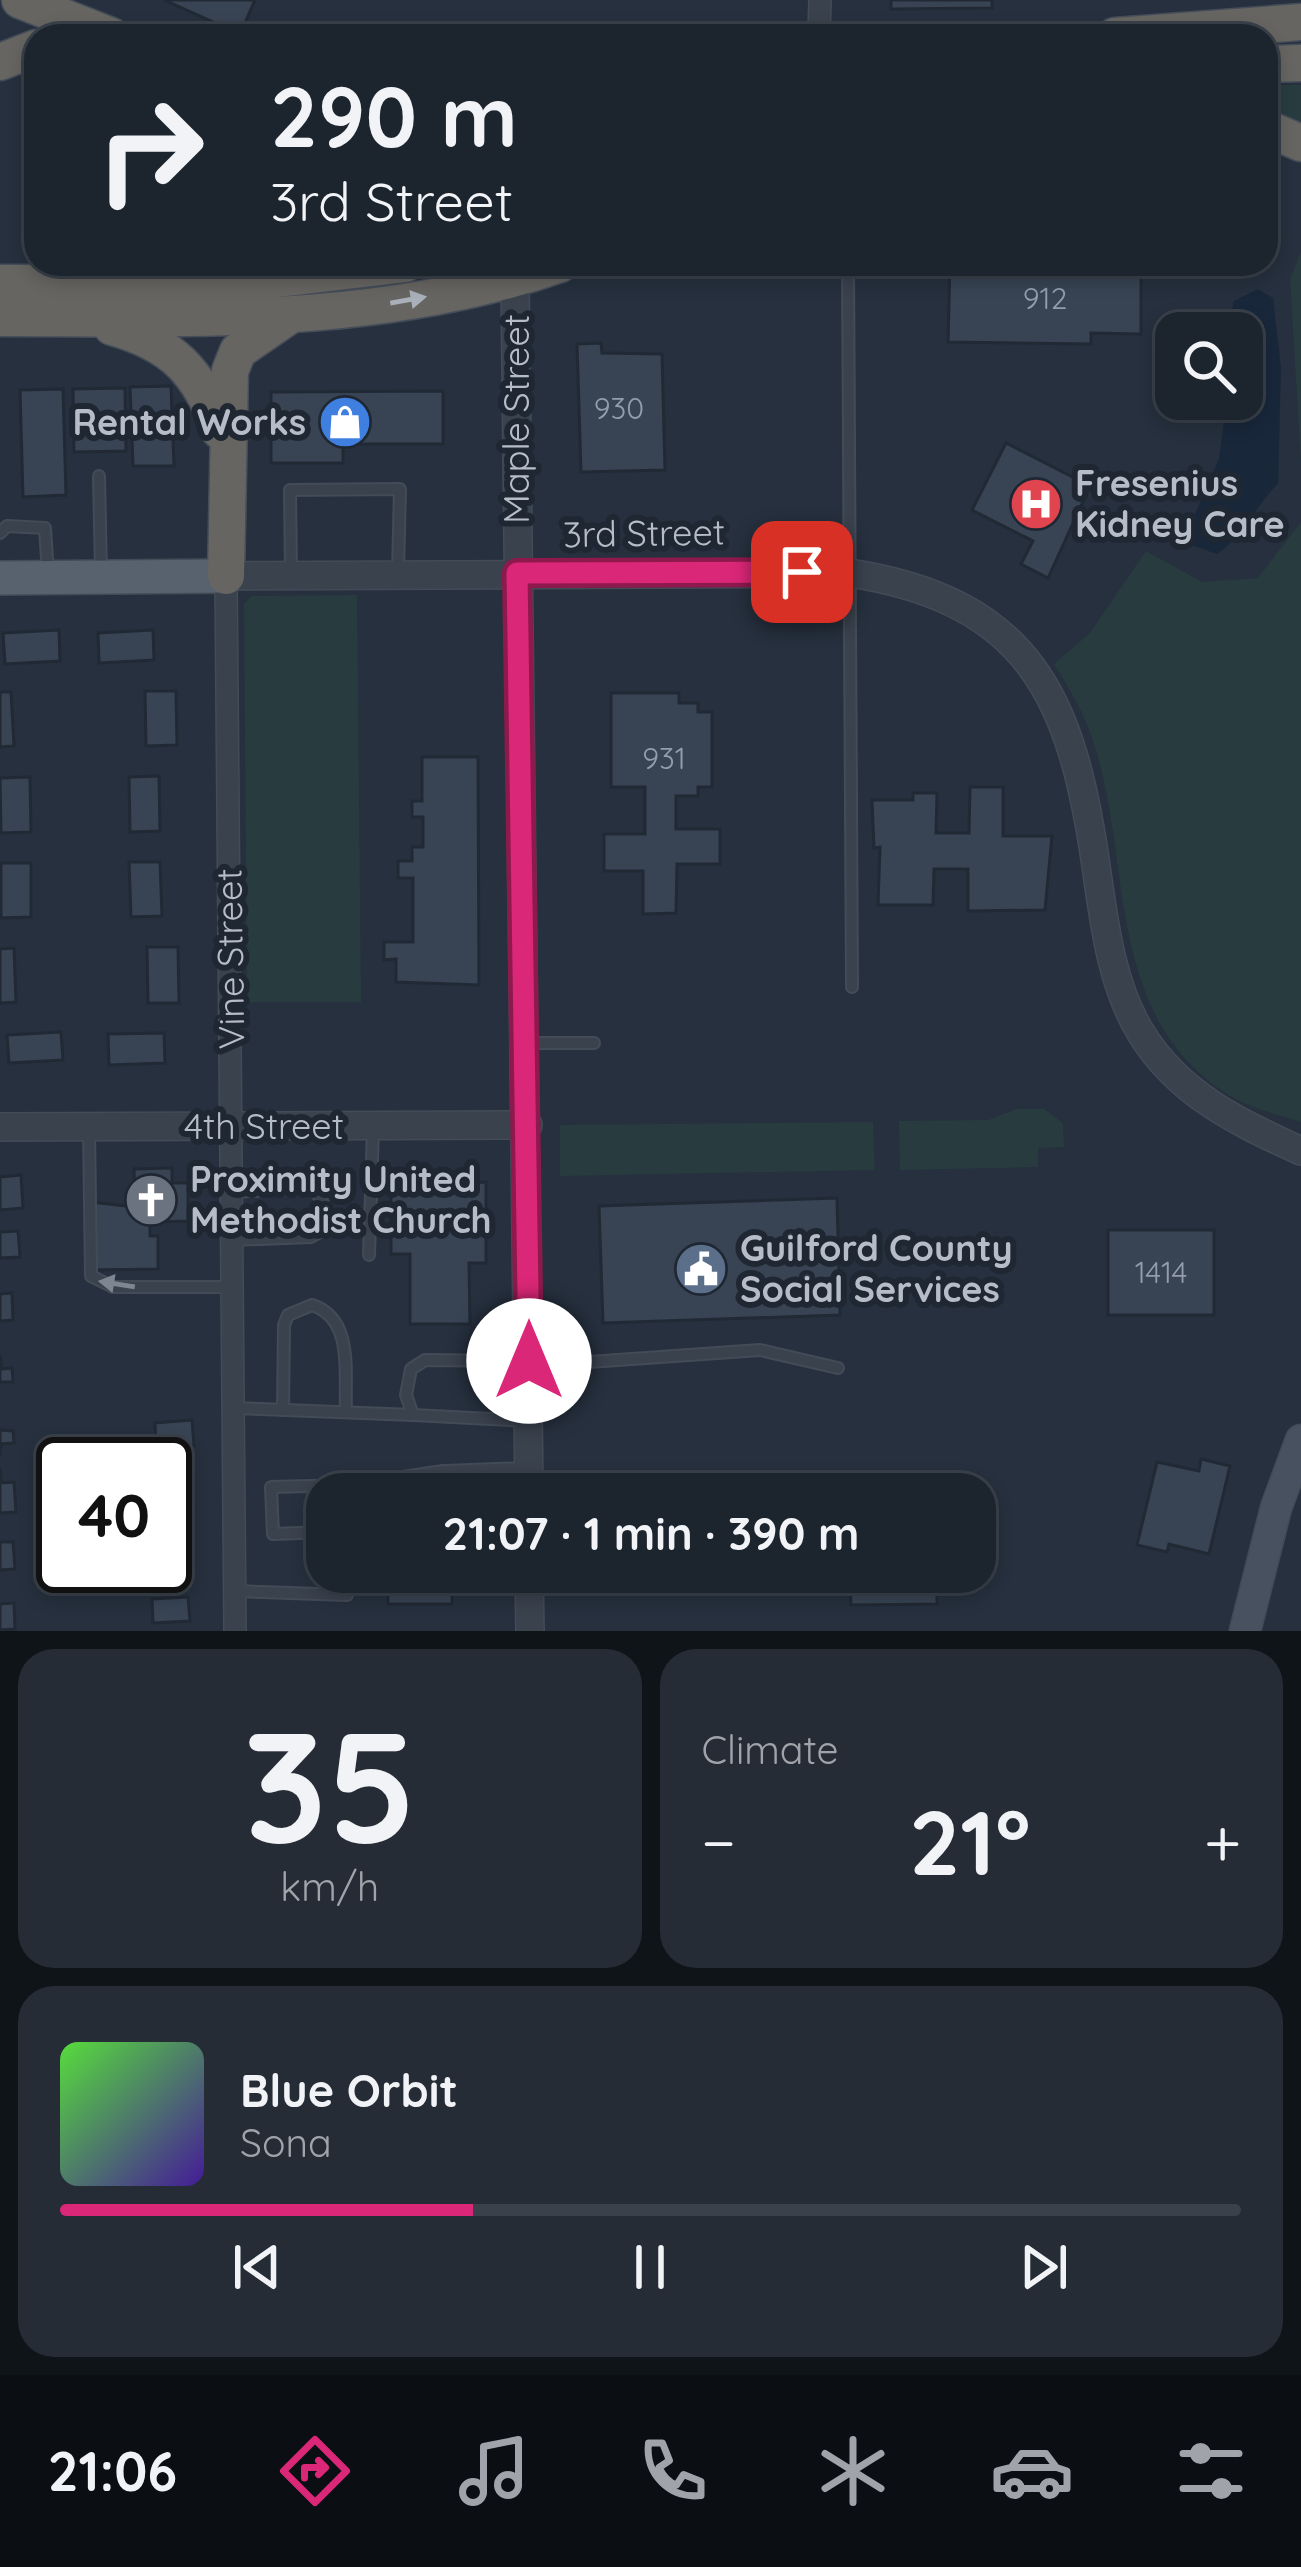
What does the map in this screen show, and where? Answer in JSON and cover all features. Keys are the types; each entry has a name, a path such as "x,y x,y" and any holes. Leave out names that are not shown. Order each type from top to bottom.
{"highway":[{"path":"20,0 81,24"},
{"path":"1157,24 1237,0"},
{"path":"0,280 245,283 304,276"},
{"path":"0,318 292,314 496,276"},
{"path":"226,576 224,446 230,371 238,351 292,314"},
{"path":"79,318 146,336 182,357 206,391 224,446"}],"main road":[{"name":"3rd Street","path":"0,578 226,576"},
{"path":"1245,1631 1276,1508 1301,1441"}],"street":[{"name":"Maple Street","path":"518,276 519,944 528,1125 529,1473"},
{"name":"3rd Street","path":"226,576 850,573 932,589 981,618 1039,676 1064,719 1077,766 1104,926 1139,1032 1201,1100 1301,1151"},
{"name":"Vine Street","path":"226,576 235,1631"},
{"name":"4th Street","path":"0,1127 528,1125"},
{"path":"530,1593 530,1631"}],"lane":[{"path":"848,276 852,987"},
{"path":"100,476 100,577"},
{"path":"291,575 290,490 400,489 398,574"},
{"path":"0,532 7,526 45,528 49,577"},
{"path":"525,1043 594,1043"},
{"path":"369,1255 373,1126"},
{"path":"89,1127 91,1276 113,1287 233,1287"},
{"path":"233,1192 309,1188 321,1199 326,1217 320,1232 311,1237 233,1240"},
{"path":"283,1410 284,1325 288,1316 312,1305 338,1321 342,1333 346,1412"},
{"path":"413,1415 406,1382 417,1363 760,1350 838,1368"},
{"path":"234,1408 529,1420"},
{"path":"306,1488 271,1487 272,1534 306,1533"},
{"path":"235,1591 347,1593"}],"green space":[{"path":"1278,85 1301,85 1301,132 1278,123"},
{"path":"1301,252 1301,462 1290,279"},
{"path":"1301,522 1301,1122 1224,1092 1186,1059 1159,1021 1129,934 1095,747 1078,704 1054,664 1090,633 1146,551 1202,582 1258,578"},
{"path":"357,595 361,1002 247,1002 244,604 251,596"},
{"path":"1016,1109 1044,1109 1063,1123 1064,1147 1038,1148 1038,1167 900,1170 899,1121 988,1120"},
{"path":"873,1122 875,1170 560,1176 560,1125"}],"water":[{"path":"1258,289 1273,298 1281,368 1278,483 1217,554 1183,542 1219,459 1224,420 1263,420 1263,312 1232,312 1234,301"}],"building":[{"path":"164,0 255,0 244,24 218,24"},
{"path":"891,0 992,0 992,8 891,9"},
{"path":"950,276 1141,276 1141,334 1091,333 1091,344 948,342"},
{"path":"601,343 602,353 662,354 665,470 581,472 577,344"},
{"path":"171,386 174,466 133,466 130,387"},
{"path":"125,388 126,451 74,452 73,389"},
{"path":"63,389 66,495 23,497 20,390"},
{"path":"443,391 443,444 343,444 343,463 271,463 271,392"},
{"path":"1006,443 1090,486 1048,578 1021,564 1033,541 972,510"},
{"path":"59,630 60,661 5,664 3,633"},
{"path":"153,630 154,660 99,663 98,633"},
{"path":"145,691 176,691 177,745 146,746"},
{"path":"0,692 11,692 14,746 0,747"},
{"path":"611,693 679,693 679,703 698,703 698,712 712,712 712,787 698,787 698,796 676,796 676,829 720,829 720,864 677,864 676,913 643,914 643,871 604,871 604,834 645,834 645,787 611,787"},
{"path":"422,757 478,757 479,985 396,982 396,959 384,960 384,942 413,942 413,878 398,878 398,861 412,861 412,847 423,847 423,817 412,817 412,801 422,801"},
{"path":"159,776 160,831 130,832 129,777"},
{"path":"30,777 31,832 1,833 0,778"},
{"path":"970,787 1003,787 1003,836 1052,836 1045,910 968,911 968,869 934,869 933,905 878,905 880,847 874,848 872,800 913,800 913,793 937,793 936,833 969,833"},
{"path":"129,862 160,862 162,916 131,917"},
{"path":"1,863 31,863 31,917 1,918"},
{"path":"147,947 178,947 179,1003 148,1003"},
{"path":"14,948 16,1002 0,1003 0,949"},
{"path":"61,1032 63,1060 9,1063 7,1035"},
{"path":"164,1033 165,1063 109,1065 108,1034"},
{"path":"172,1168 172,1183 188,1183 188,1221 150,1222 150,1236 158,1236 158,1269 92,1270 91,1202 135,1207 134,1169"},
{"path":"21,1175 23,1208 0,1210 0,1177"},
{"path":"421,1181 421,1186 486,1182 486,1263 469,1263 470,1324 410,1324 410,1254 391,1254 391,1182"},
{"path":"837,1198 840,1315 603,1323 599,1206"},
{"path":"1108,1230 1214,1230 1214,1315 1108,1315"},
{"path":"18,1231 20,1257 0,1258 0,1232"},
{"path":"12,1293 13,1320 0,1321 0,1294"},
{"path":"0,1355 2,1369 12,1368 13,1382 0,1382"},
{"path":"192,1420 194,1446 192,1437 156,1437 155,1423"},
{"path":"0,1430 13,1431 14,1443 1,1444 0,1456"},
{"path":"1201,1459 1230,1466 1209,1554 1169,1544 1167,1552 1137,1545 1157,1462 1199,1471"},
{"path":"0,1468 2,1483 14,1482 16,1512 0,1513"},
{"path":"0,1542 13,1542 15,1569 0,1570"},
{"path":"388,1593 452,1593 452,1604 388,1604"},
{"path":"851,1593 937,1593 937,1604 851,1605"},
{"path":"188,1597 190,1621 153,1623 152,1599"},
{"path":"14,1603 15,1629 0,1630 0,1604"}],"place":[{"name":"Rental Works","path":"345,422"},
{"name":"Fresenius Kidney Care","path":"1036,504"},
{"name":"Proximity United Methodist Church","path":"151,1200"},
{"name":"Guilford County Social Services","path":"701,1269"}],"route":[{"path":"529,1361 528,1102 519,944 517,573 802,572"}]}
